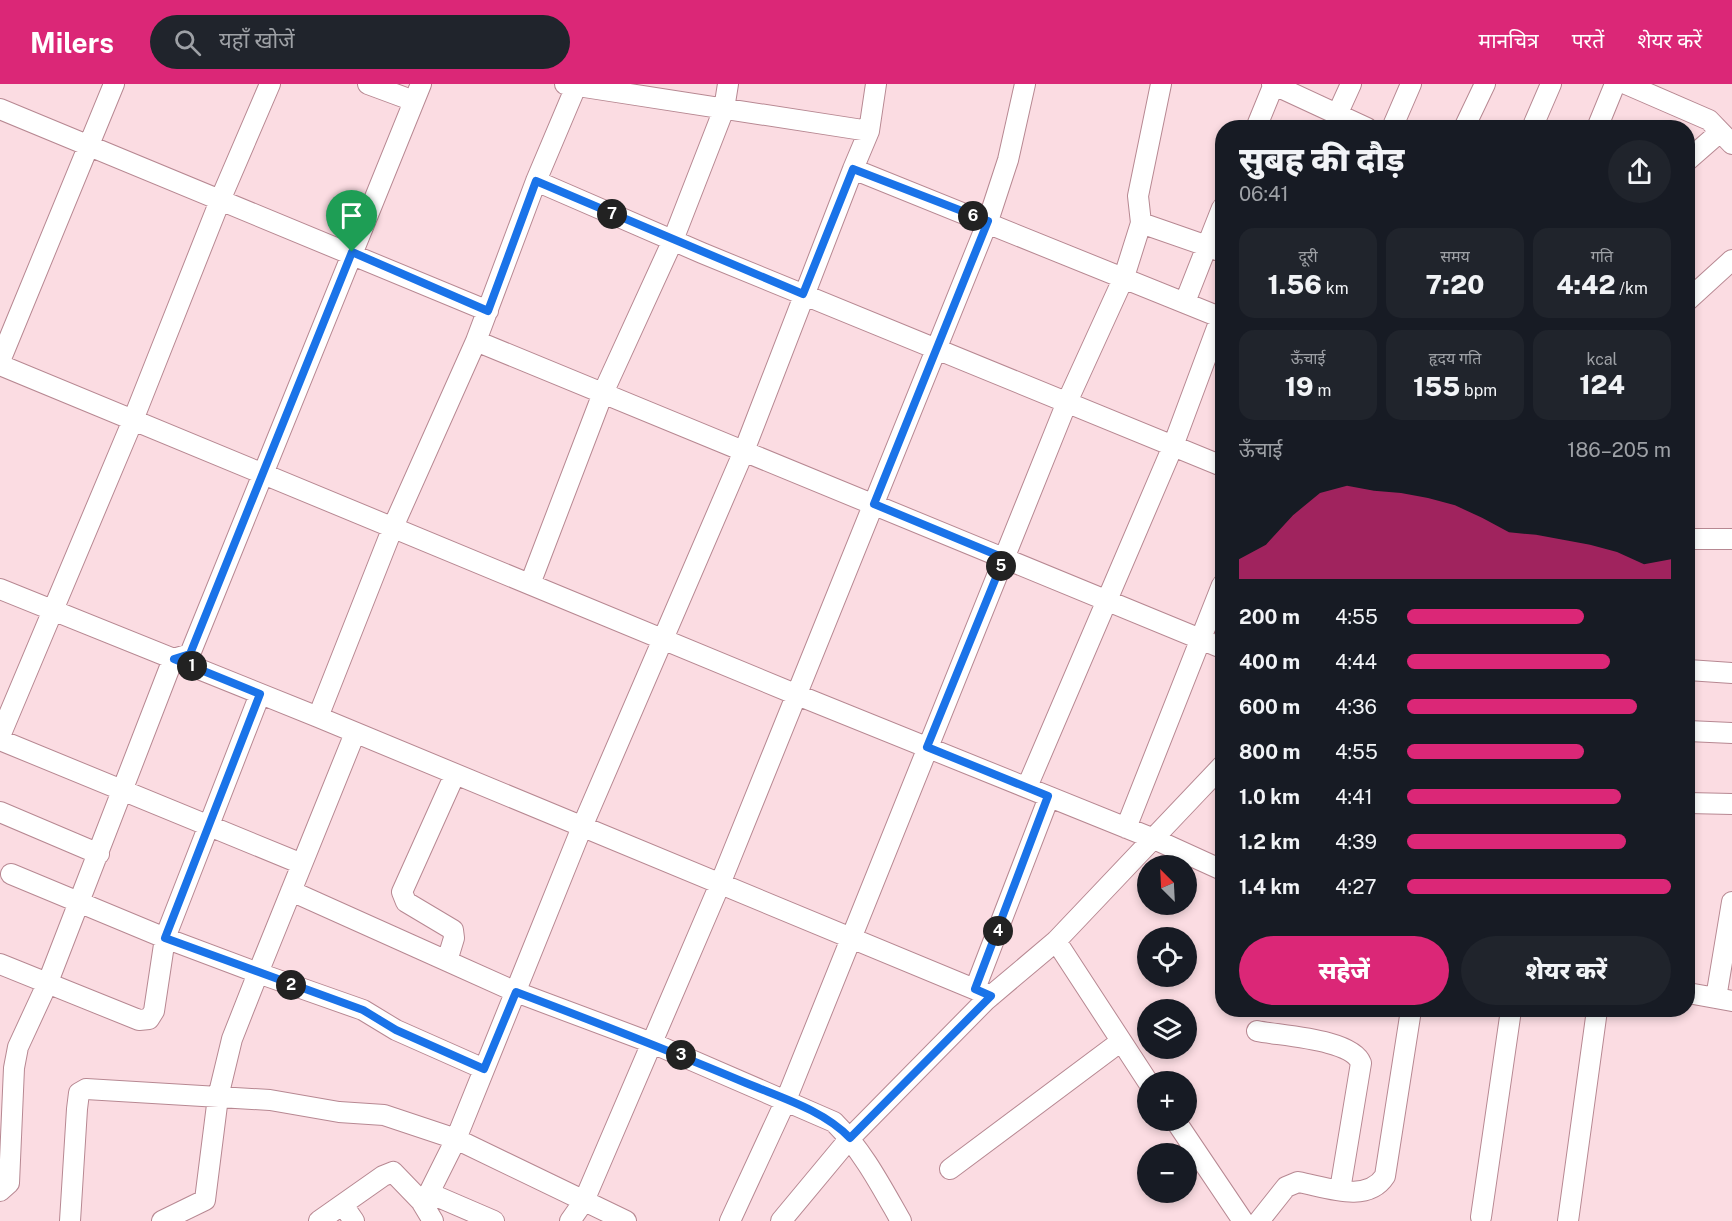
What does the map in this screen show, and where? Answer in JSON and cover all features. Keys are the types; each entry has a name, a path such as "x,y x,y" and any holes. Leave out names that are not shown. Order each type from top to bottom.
{"street":[{"path":"114,84 0,363 795,694 1154,839 1215,867"},
{"path":"270,84 0,738 302,864"},
{"path":"174,659 190,654 418,93 368,84"},
{"path":"530,584 603,393 673,240 723,109 728,84"},
{"path":"433,1221 425,1197 456,1139 582,827 744,451 803,294 869,131 876,84"},
{"path":"570,1221 584,1202 720,884 988,221 1008,160 1025,84"},
{"path":"730,1221 786,1100 1067,402 1124,277 1141,222 1138,196 1161,84"},
{"path":"1259,120 1273,84 1333,120"},
{"path":"1335,120 1351,84"},
{"path":"1395,120 1411,84"},
{"path":"1468,120 1485,84"},
{"path":"1535,120 1551,84"},
{"path":"1600,120 1615,84"},
{"path":"1626,84 1709,120 1726,138 1695,156"},
{"path":"318,717 393,528 476,341 573,85 869,131"},
{"path":"0,109 352,252 488,311"},
{"path":"853,169 988,221 1215,314"},
{"path":"536,181 673,240 1215,463"},
{"path":"1141,222 1215,249 1185,302"},
{"path":"1695,294 1732,260"},
{"path":"1027,787 1173,446 1215,335"},
{"path":"476,341 1215,645"},
{"path":"1695,539 1732,539"},
{"path":"0,589 318,717 983,993"},
{"path":"1126,828 1215,602"},
{"path":"0,1191 9,1184 16,1056 99,854 174,659"},
{"path":"1695,670 1732,672"},
{"path":"0,964 140,1020 149,1019 154,1011 165,938 211,826 260,694"},
{"path":"1695,731 1732,733"},
{"path":"162,1221 205,1200 218,1097 232,1039 355,733"},
{"path":"447,962 454,938 453,930 406,902 402,892 455,774"},
{"path":"781,1221 850,1138 983,993 1056,941 1215,774"},
{"path":"983,993 1048,796"},
{"path":"1695,802 1732,804"},
{"path":"0,812 99,854"},
{"path":"11,874 165,938 363,1010 396,1030 484,1069"},
{"path":"291,891 516,992 652,1043 834,1122 850,1138 874,1172 901,1221"},
{"path":"1695,994 1724,1000 1732,902"},
{"path":"1056,941 1140,1071"},
{"path":"1259,1221 1290,1184 1298,1182 1340,1190 1368,1191 1379,1185 1384,1176 1410,1017"},
{"path":"1481,1217 1510,1017"},
{"path":"1568,1221 1596,1017"},
{"path":"1257,1031 1329,1044 1349,1049 1359,1056 1361,1063 1340,1190"},
{"path":"950,1169 1120,1042"},
{"path":"70,1221 80,1092 86,1089 270,1100 339,1112 384,1115 456,1139 626,1221"},
{"path":"1182,1131 1243,1221"},
{"path":"319,1221 348,1213 383,1176 393,1172 425,1197 494,1221"}],"route":[{"path":"853,169 988,221 874,504 1004,558 927,747 1048,796 975,989 991,996 850,1138 834,1122 786,1100 652,1043 516,992 484,1069 396,1030 363,1010 165,938 211,826 260,694 174,659 190,654 352,252 488,311 536,181 803,294 853,169"}]}
